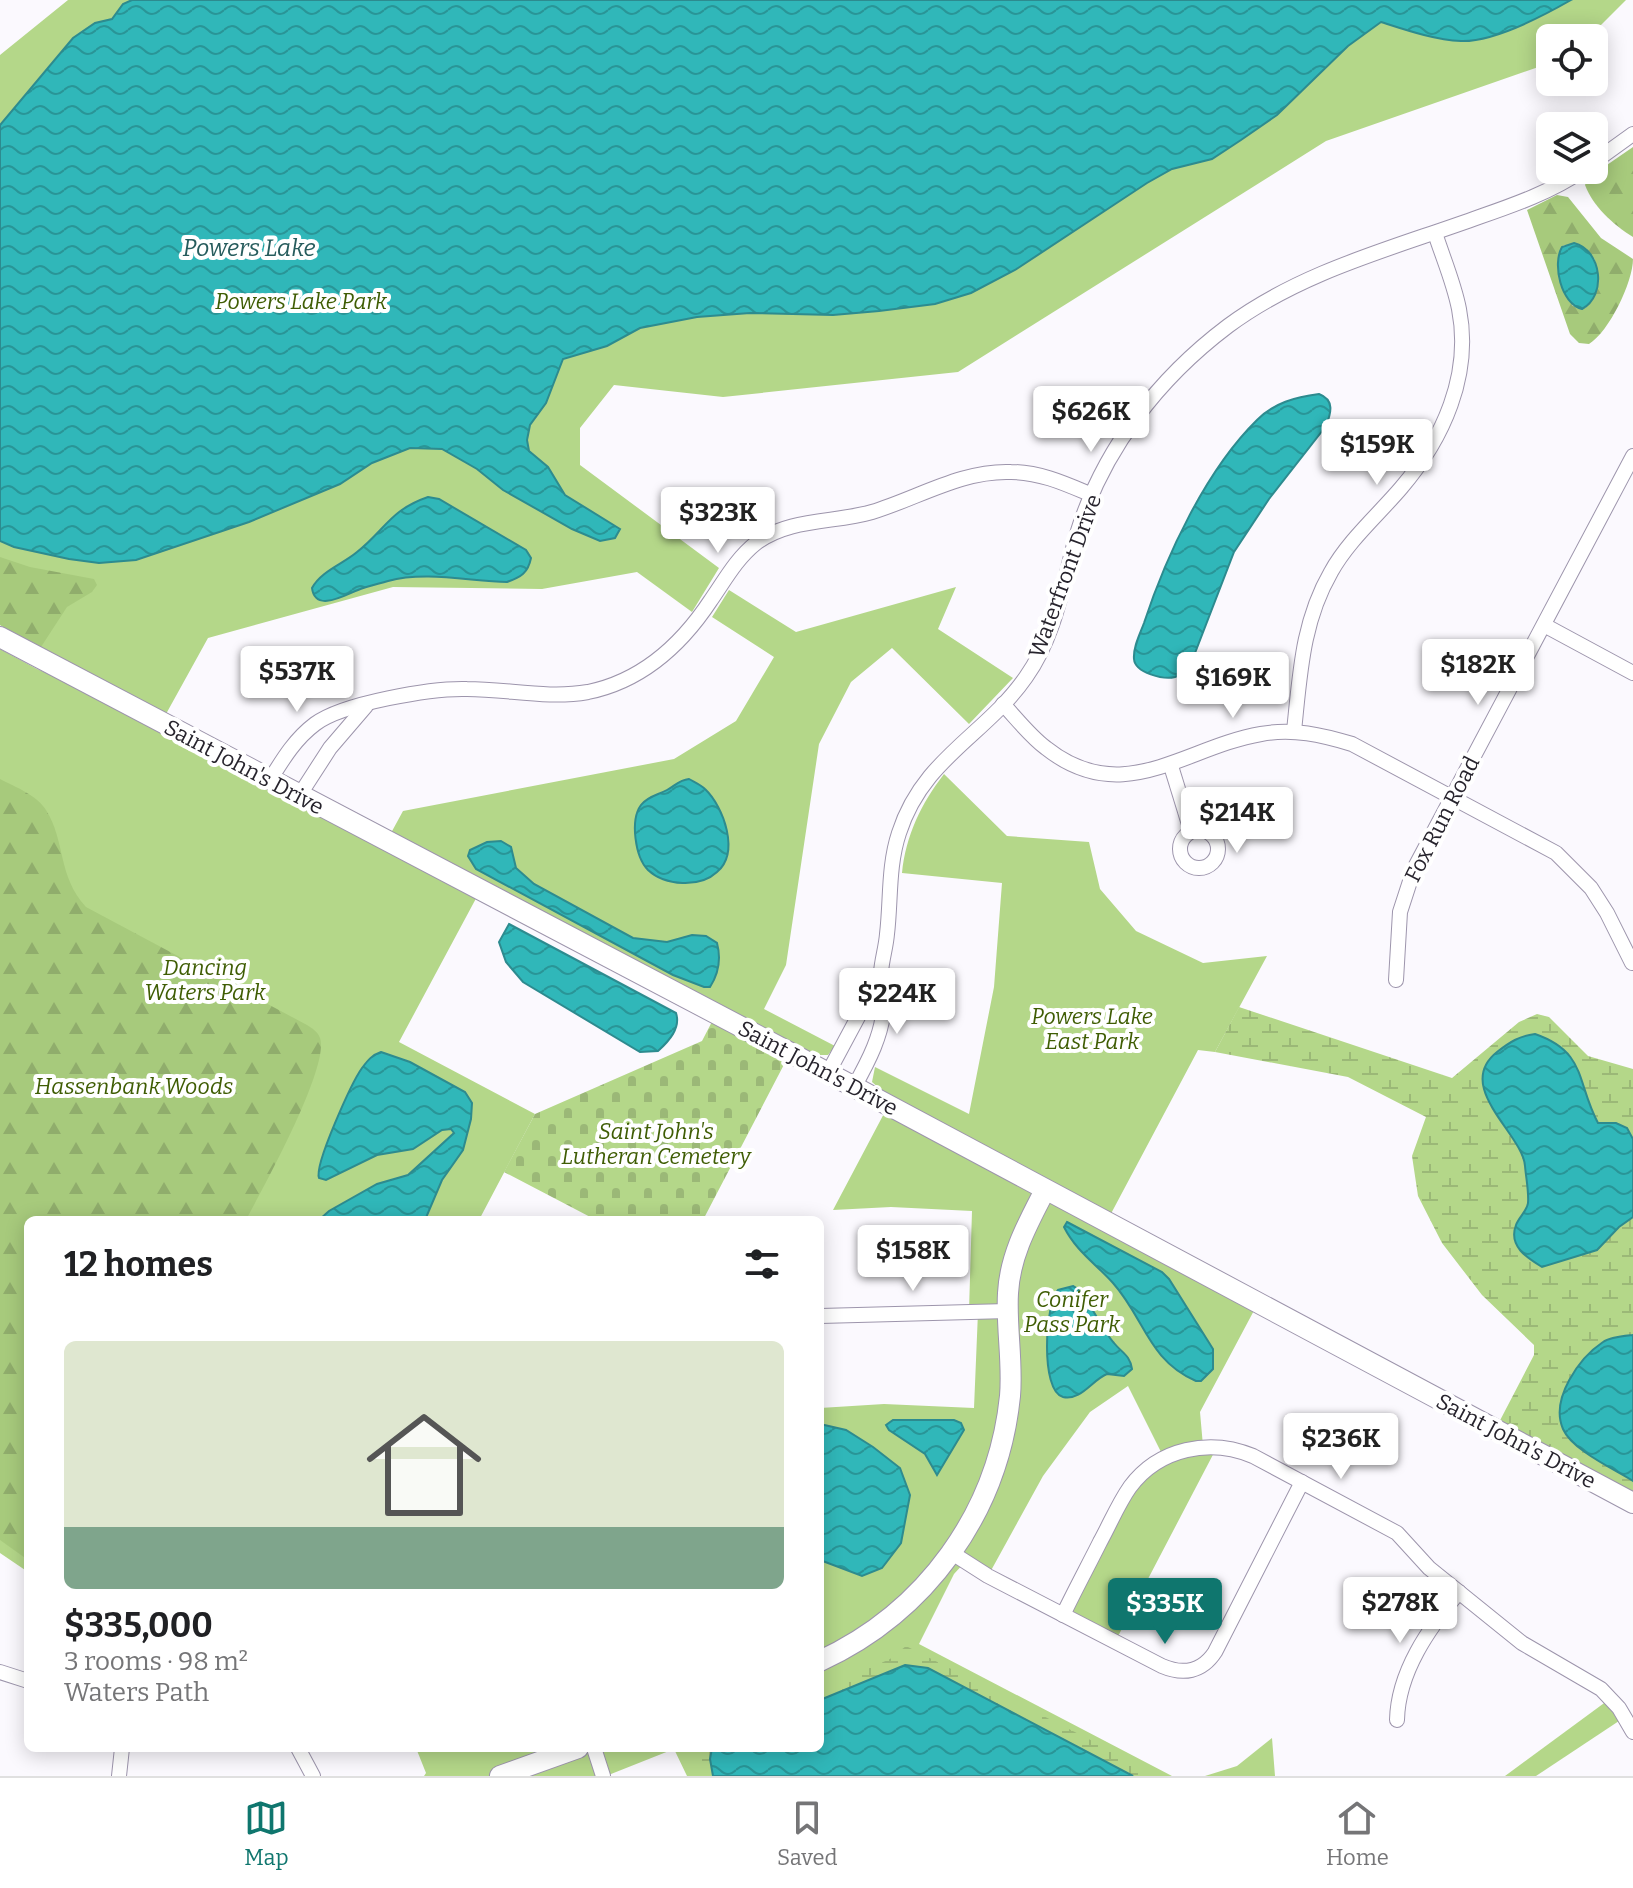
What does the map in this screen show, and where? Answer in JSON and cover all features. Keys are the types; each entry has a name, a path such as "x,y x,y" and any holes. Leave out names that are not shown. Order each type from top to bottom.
{"street":[{"path":"1608,152 1633,134"},
{"name":"Waterfront Drive","path":"854,1087 871,1056 884,1005 881,973 894,853 908,811 936,767 1026,678 1047,639 1092,495 1112,454 1149,402 1173,373 1229,326 1273,296 1308,279 1505,208 1554,184"},
{"path":"1294,731 1303,646 1320,593 1332,569 1420,464 1449,412 1459,378 1462,338 1459,308 1435,233"},
{"name":"Fox Run Road","path":"1396,980 1400,912 1406,887 1633,456"},
{"path":"270,780 299,738 316,723 333,714 390,698 440,689 569,695 612,685 651,665 670,650 700,617 741,557 775,532 870,513 966,477 990,472 1013,471 1038,475 1092,495"},
{"path":"1544,625 1633,673"},
{"name":"Saint John's Drive","path":"0,637 828,1073 1633,1503"},
{"path":"1003,704 1048,750 1074,764 1102,773 1127,774 1171,766 1237,739 1264,733 1294,731 1352,744 1556,853 1591,888 1632,963"},
{"path":"299,796 330,748 348,731 366,706"},
{"path":"1171,766 1191,831"},
{"name":"Waterfront Drive","path":"828,1073 881,973"},
{"path":"824,1659 882,1626 922,1591 952,1553 981,1504 1002,1445 1011,1367 1008,1289 1016,1251 1045,1190"},
{"path":"824,1316 1008,1311"},
{"path":"1063,1615 1127,1492 1147,1469 1165,1458 1193,1448 1229,1448 1253,1456 1397,1533 1423,1562 1526,1646 1598,1686 1619,1708 1633,1732"},
{"path":"952,1553 988,1576 1167,1668 1186,1671 1202,1666 1215,1652 1302,1482"},
{"path":"1397,1720 1402,1683 1435,1621 1459,1592"},
{"path":"0,1672 24,1680"},
{"path":"119,1776 122,1752"},
{"path":"300,1752 313,1776"},
{"path":"500,1776 567,1752"},
{"path":"595,1752 603,1776"}],"green space":[{"name":"Powers Lake","path":"68,0 1626,0 1602,24 1536,24 1536,68 1326,141 958,372 723,397 614,385 580,428 580,465 719,568 692,612 637,572 542,589 393,587 208,638 166,714 0,625 0,55"},
{"path":"1633,147 1633,237 1604,214 1585,185 1608,184 1608,164"},
{"path":"1557,195 1568,197 1601,238 1633,259 1629,280 1618,306 1604,329 1589,344 1579,343 1570,334 1527,210","holes":["1564,245 1594,258 1597,278 1593,298 1585,308 1573,306 1559,276 1560,252"]},
{"path":"0,557 30,567 94,579 97,585 92,592 67,607 41,647 0,625"},
{"path":"956,587 938,629 1013,678 969,724 892,648 851,682 819,744 786,965 764,1009 835,1046 828,1055 815,1055 391,833 403,811 674,759 736,721 774,657 712,617 729,590 796,632"},
{"name":"Dancing Waters Park","path":"0,649 37,669 161,723 480,891 399,1042 535,1114 481,1216 24,1216 24,1569 0,1553"},
{"name":"Conifer Pass Park","path":"944,774 1007,836 1089,842 1100,889 1136,931 1203,963 1267,956 1215,1052 1198,1050 1106,1223 1258,1303 1200,1412 1203,1446 1217,1447 1115,1642 1063,1615 1121,1502 1164,1458 1128,1386 1090,1412 1043,1476 988,1576 965,1562 954,1574 919,1644 1172,1776 687,1776 675,1752 824,1752 824,1408 884,1404 974,1408 978,1312 969,1311 972,1211 891,1207 833,1210 888,1106 879,1088 872,1082 875,1067 969,1114 994,987 1002,883 902,873 907,846 928,797"},
{"name":"Hassenbank Woods","path":"0,779 31,796 46,810 57,834 70,883 86,907 307,1025 320,1038 320,1053 305,1100 248,1216 24,1216 24,1557 0,1540"},
{"path":"1239,1007 1452,1078 1519,1022 1537,1014 1549,1017 1588,1056 1633,1069 1633,1503 1495,1430 1534,1355 1534,1345 1482,1295 1442,1243 1418,1196 1412,1156 1426,1117 1348,1077 1215,1052"},
{"name":"Saint John's Lutheran Cemetery","path":"716,1014 790,1053 705,1216 588,1216 504,1172 535,1114 702,1041"},
{"path":"906,1646 1161,1776 702,1776 700,1752 824,1752 824,1688 890,1659"},
{"path":"1611,1698 1625,1717 1536,1776 1505,1776"},
{"path":"1272,1738 1275,1776 1205,1776 1237,1766"},
{"name":"Conifer Pass Park","path":"418,1752 666,1752 606,1776 424,1776 426,1773"}],"water":[{"name":"Powers Lake","path":"132,0 1571,0 1518,27 1474,40 1441,39 1381,22 1348,46 1277,115 1241,140 1212,159 1172,169 1147,183 1015,270 971,293 935,304 879,311 833,315 750,313 697,317 640,328 607,346 563,359 546,403 530,425 527,440 529,451 548,467 565,495 620,529 615,538 600,541 572,529 503,490 477,469 442,449 410,448 372,463 340,484 249,522 136,560 99,563 14,547 0,541 0,125 73,38 95,23 112,19 123,4"},
{"path":"1574,243 1591,254 1598,274 1595,294 1582,309 1569,300 1558,273 1562,247"},
{"path":"1319,394 1330,403 1326,426 1269,499 1234,552 1190,666 1170,678 1145,672 1134,659 1137,641 1176,543 1221,463 1238,440 1270,409"},
{"path":"428,497 439,499 526,550 531,558 526,571 507,582 447,577 402,578 331,600 319,600 314,595 312,588 321,577 367,544 396,514"},
{"path":"689,779 705,789 718,807 727,830 728,854 724,864 710,877 692,883 673,882 655,875 644,864 637,848 636,820 644,802"},
{"path":"501,841 511,847 516,868 534,884 633,938 667,942 692,935 706,936 717,943 718,965 710,987 673,975 476,869 468,856 470,850 487,842"},
{"path":"509,924 676,1013 677,1024 670,1039 658,1051 640,1052 523,982 506,962 499,942"},
{"path":"1535,1034 1552,1041 1572,1059 1598,1123 1616,1123 1627,1128 1633,1139 1633,1217 1597,1250 1542,1267 1525,1255 1515,1239 1516,1225 1528,1203 1525,1166 1514,1140 1486,1095 1483,1080 1485,1066 1497,1052 1515,1040"},
{"path":"381,1052 410,1062 465,1092 472,1103 463,1150 442,1180 427,1216 323,1216 377,1184 408,1175 454,1133 451,1129 442,1130 413,1149 377,1155 326,1180 319,1178 322,1157 350,1089 373,1056"},
{"path":"1067,1222 1162,1272 1169,1279 1213,1349 1213,1369 1201,1381 1196,1381 1167,1362 1148,1338 1124,1297 1069,1236 1064,1227"},
{"path":"1073,1286 1083,1295 1109,1337 1128,1357 1132,1369 1124,1376 1107,1374 1081,1393 1063,1397 1051,1380 1048,1328 1058,1290"},
{"path":"1633,1335 1633,1481 1594,1458 1568,1437 1560,1417 1560,1405 1569,1380 1594,1349 1606,1340"},
{"path":"893,1420 954,1420 961,1423 964,1430 937,1475 925,1454 889,1430 886,1425"},
{"path":"824,1425 846,1430 900,1468 910,1495 901,1543 882,1568 862,1576 824,1562"},
{"path":"905,1665 928,1668 1133,1776 713,1776 711,1752 824,1752 824,1698"}],"park label":[{"name":"Powers Lake Park","path":"301,301"},
{"name":"Powers Lake East Park","path":"1092,1028"}]}
